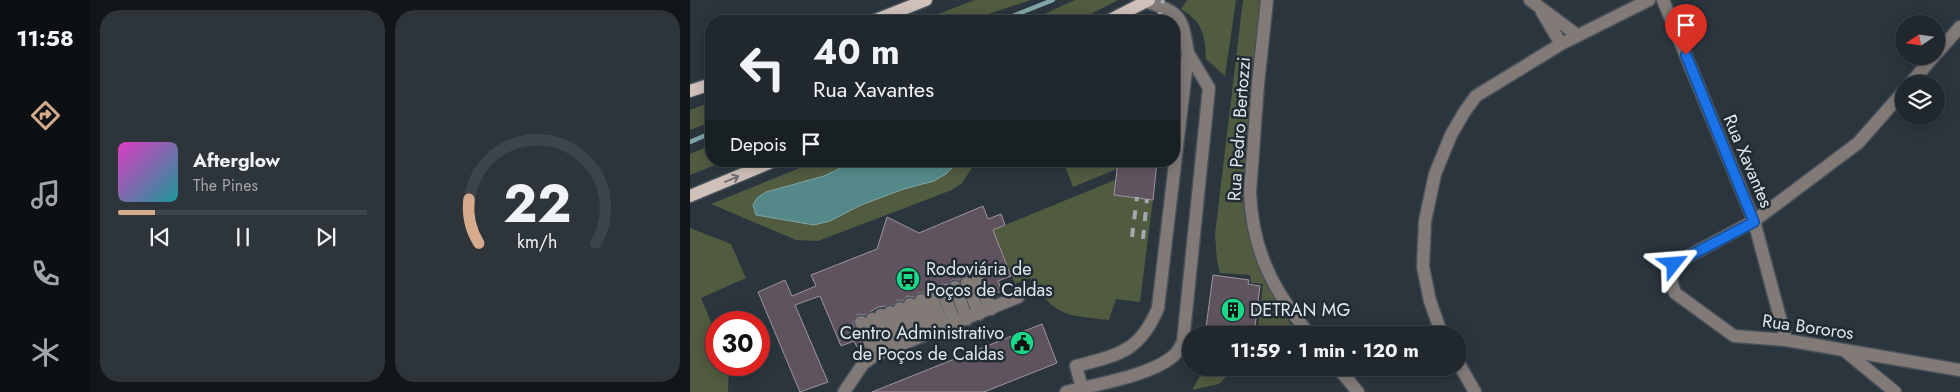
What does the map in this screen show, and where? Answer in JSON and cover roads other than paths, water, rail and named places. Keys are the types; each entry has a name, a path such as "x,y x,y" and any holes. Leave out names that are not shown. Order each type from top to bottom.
{"main road":[{"path":"888,15 926,0"},
{"path":"1120,15 1148,1"},
{"path":"690,91 705,86"},
{"path":"690,196 760,167"}],"street":[{"name":"Rua Pedro Bertozzi","path":"1267,0 1258,84 1250,192 1251,207 1257,241 1272,284 1302,326"},
{"path":"1439,326 1430,301 1423,267 1425,221 1435,174 1450,135 1465,111 1476,96 1561,44 1649,0"},
{"name":"Rua Xavantes","path":"1663,0 1754,222 1786,340"},
{"path":"1148,1 1167,8 1175,15"},
{"path":"1534,3 1577,35"},
{"path":"1534,3 1561,44"},
{"path":"1180,21 1184,29 1188,53 1180,121"},
{"path":"1945,44 1960,27"},
{"path":"1066,392 1139,373 1162,364 1174,356 1183,342 1209,88 1188,53"},
{"path":"1918,75 1926,65"},
{"path":"1754,222 1858,143 1895,101"},
{"path":"1082,388 1076,366 1124,352 1141,338 1152,324 1158,308 1175,167"},
{"name":"Rua Bororos","path":"1754,222 1674,264 1670,281 1675,293 1734,336 1786,340 1959,369"},
{"path":"844,392 863,364 930,333 1018,298"},
{"path":"917,301 930,333"},
{"path":"917,301 930,333"},
{"path":"917,301 930,333"},
{"path":"917,301 930,333"},
{"path":"917,301 930,333"},
{"path":"917,301 930,333"},
{"path":"1843,349 1895,392"},
{"path":"1345,376 1358,392"},
{"path":"1466,376 1475,392"}],"waterway":[{"path":"1015,15 1053,0"},
{"path":"690,142 705,136"}],"railway":[{"path":"1159,15 1163,0"},
{"path":"1132,237 1137,197"},
{"path":"1143,239 1147,199"}],"place":[{"name":"Rodoviária de Poços de Caldas","path":"908,279"},
{"name":"DETRAN MG","path":"1233,310"},
{"name":"Centro Administrativo de Poços de Caldas","path":"1022,343"}]}
